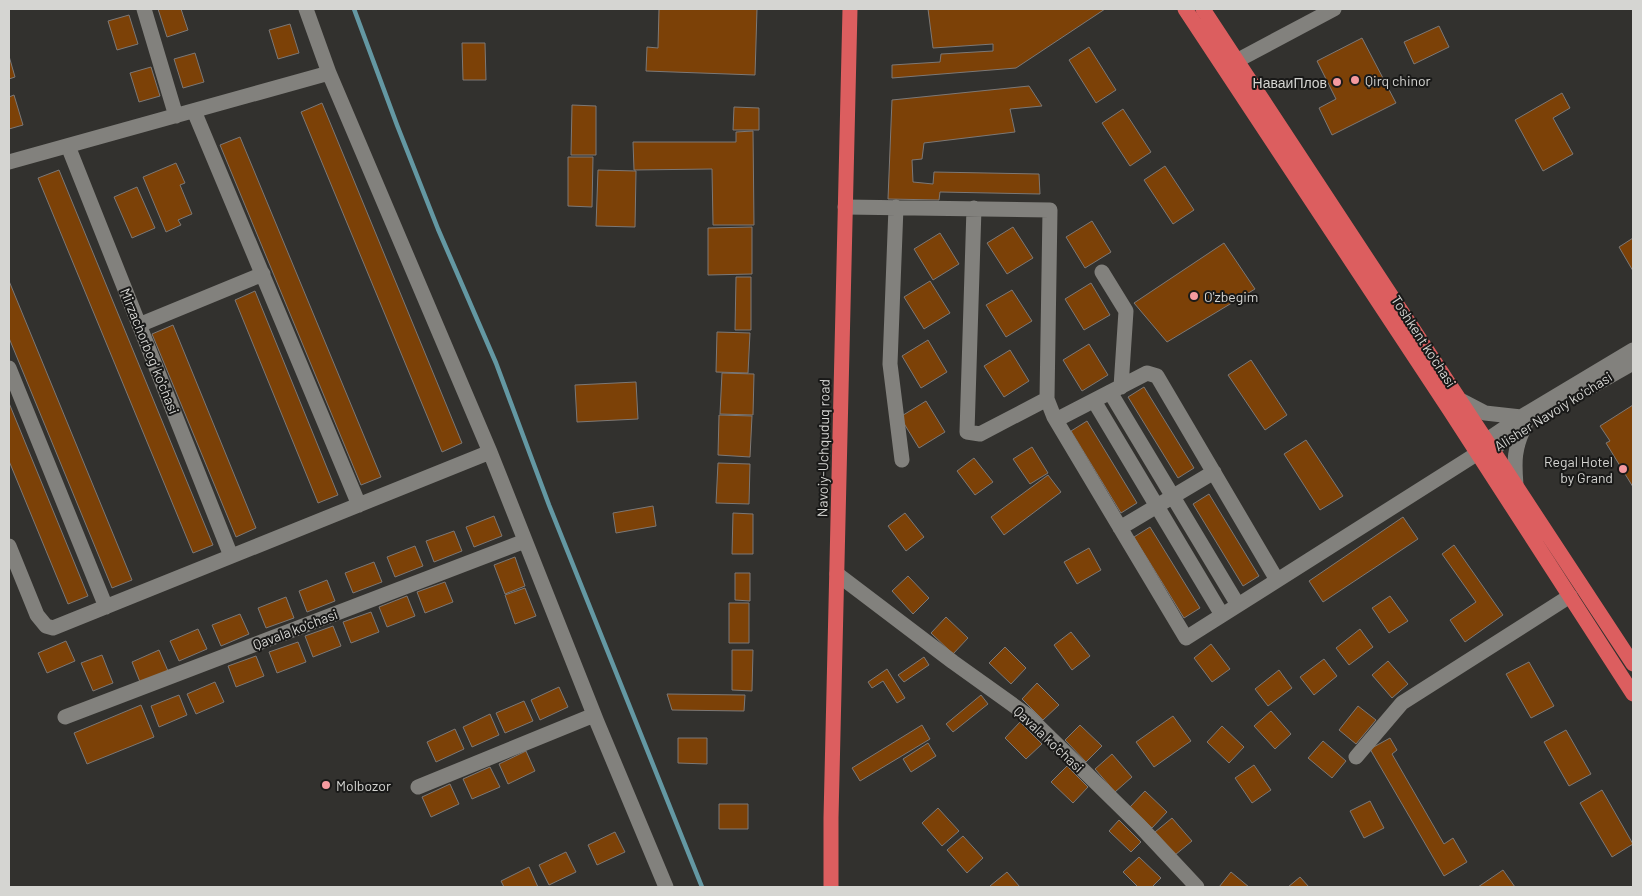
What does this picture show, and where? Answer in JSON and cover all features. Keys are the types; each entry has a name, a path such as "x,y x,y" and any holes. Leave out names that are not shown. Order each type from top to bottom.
{"highway":[{"name":"Navoiy-Uchquduq road","path":"831,887 836,574 850,9"},
{"name":"Toshkent ko'chasi","path":"1185,9 1230,64 1462,401 1633,664"},
{"name":"Toshkent ko'chasi","path":"1203,9 1230,64 1633,694"}],"street":[{"path":"144,9 176,116"},
{"path":"306,9 329,73 490,452 594,714 666,887"},
{"path":"1230,64 1334,9"},
{"path":"9,162 329,73"},
{"path":"194,111 360,504"},
{"name":"Mirzachorbog' ko'chasi","path":"68,146 231,556"},
{"path":"845,207 1050,210 1047,399 1056,420 1120,528 1214,472"},
{"path":"896,208 890,364 902,460"},
{"path":"974,208 967,432 980,434 1047,399"},
{"path":"1102,272 1126,310 1116,390 1173,497 1238,605"},
{"path":"139,325 263,274"},
{"name":"Alisher Navoiy ko'chasi","path":"1120,528 1186,638 1478,453 1523,421 1633,350"},
{"name":"Alisher Navoiy ko'chasi","path":"1523,421 1633,363"},
{"path":"9,368 106,607"},
{"path":"1056,420 1148,373 1158,376 1277,580"},
{"path":"1094,401 1222,615"},
{"path":"1462,401 1485,413 1523,421 1514,458 1516,485"},
{"path":"9,546 37,615 46,626 53,628 490,452"},
{"name":"Qavala ko'chasi","path":"65,717 525,540"},
{"name":"Qavala ko'chasi","path":"836,574 1027,715 1140,824 1196,887"},
{"path":"1356,757 1402,703 1570,596"},
{"path":"418,787 594,714"}],"building":[{"path":"158,9 181,9 188,30 167,37"},
{"path":"659,9 757,9 755,75 646,71 647,47 658,48"},
{"path":"928,9 1105,9 1016,68 892,78 892,65 940,62 941,54 993,51 993,44 933,48"},
{"path":"129,15 138,44 117,50 108,21"},
{"path":"290,24 299,53 278,59 269,30"},
{"path":"1439,26 1449,47 1414,64 1404,42"},
{"name":"Qirq chinor","path":"1362,38 1396,103 1332,135 1319,108 1336,99 1317,61"},
{"path":"462,43 485,43 486,80 463,80"},
{"path":"1089,47 1116,90 1096,103 1069,60"},
{"path":"195,53 204,82 183,88 174,59"},
{"path":"9,56 15,77 9,79"},
{"path":"151,67 160,96 139,102 130,73"},
{"path":"1029,86 1042,106 1010,109 1015,132 924,143 922,159 912,160 913,182 933,184 934,172 1039,174 1040,194 940,192 939,200 888,199 892,100"},
{"path":"1562,93 1570,108 1553,118 1573,154 1543,171 1515,120"},
{"path":"14,95 23,125 9,129 9,97"},
{"path":"322,103 462,443 442,452 301,112"},
{"path":"572,105 596,106 596,155 571,155"},
{"path":"734,107 759,108 759,130 733,130"},
{"path":"1123,109 1151,152 1130,166 1102,123"},
{"path":"753,131 754,225 713,225 712,169 634,170 633,142 736,142 736,132"},
{"path":"240,137 381,477 361,485 220,145"},
{"path":"568,157 593,157 592,207 568,206"},
{"path":"176,163 185,183 180,185 192,214 178,220 181,225 166,232 143,177"},
{"path":"1165,166 1194,210 1173,224 1144,180"},
{"path":"59,170 213,545 193,553 38,178"},
{"path":"598,170 636,171 635,227 596,226"},
{"path":"137,187 155,228 132,238 114,197"},
{"path":"1092,221 1111,252 1085,268 1066,237"},
{"path":"752,227 752,274 708,275 708,228"},
{"path":"1013,227 1033,258 1007,274 987,243"},
{"path":"940,233 959,264 933,280 914,249"},
{"path":"1633,238 1633,271 1619,247"},
{"name":"O'zbegim","path":"1224,243 1255,289 1167,342 1134,303"},
{"path":"736,277 751,277 751,330 735,330"},
{"path":"9,281 132,580 112,588 9,338"},
{"path":"930,281 950,313 924,329 904,297"},
{"path":"1091,283 1110,315 1084,330 1065,299"},
{"path":"1012,290 1032,321 1006,337 986,305"},
{"path":"255,291 338,495 318,503 235,300"},
{"path":"173,325 256,528 236,537 152,334"},
{"path":"717,332 750,333 748,373 716,372"},
{"path":"928,340 947,372 921,388 902,356"},
{"path":"1089,344 1108,375 1082,391 1063,360"},
{"path":"1010,350 1029,381 1004,397 984,366"},
{"path":"1251,360 1287,415 1265,430 1228,375"},
{"path":"722,373 754,374 753,415 720,414"},
{"path":"636,382 638,419 577,422 575,385"},
{"path":"1144,387 1194,468 1178,478 1128,397"},
{"path":"926,401 945,432 919,448 900,417"},
{"path":"9,403 88,596 68,604 9,461"},
{"path":"1633,405 1633,487 1606,443 1610,441 1600,426"},
{"path":"719,415 752,416 750,457 718,455"},
{"path":"1087,421 1137,503 1121,513 1071,431"},
{"path":"1306,440 1343,496 1320,510 1284,454"},
{"path":"1032,447 1048,473 1030,484 1013,459"},
{"path":"974,458 993,482 975,495 957,471"},
{"path":"718,463 750,464 749,504 716,503"},
{"path":"1048,475 1061,492 1004,535 991,517"},
{"path":"1209,494 1259,576 1243,586 1193,504"},
{"path":"653,506 656,526 616,533 613,513"},
{"path":"733,513 753,514 753,554 732,554"},
{"path":"905,513 924,537 906,551 888,526"},
{"path":"494,516 502,536 474,547 466,527"},
{"path":"1403,517 1418,539 1323,602 1309,581"},
{"path":"1150,527 1200,608 1184,618 1134,537"},
{"path":"454,531 462,551 434,562 426,541"},
{"path":"1454,545 1503,615 1465,642 1450,620 1476,602 1442,554"},
{"path":"415,546 423,566 395,577 387,557"},
{"path":"1089,548 1101,570 1077,584 1064,562"},
{"path":"515,557 525,586 505,594 494,565"},
{"path":"374,562 382,582 353,593 345,573"},
{"path":"735,573 750,573 750,601 735,600"},
{"path":"908,576 929,598 913,614 892,591"},
{"path":"327,580 335,601 307,612 299,591"},
{"path":"445,582 453,602 425,613 417,592"},
{"path":"525,588 536,616 515,624 505,595"},
{"path":"407,596 415,616 387,627 379,607"},
{"path":"1390,596 1408,621 1389,633 1372,608"},
{"path":"286,597 294,618 266,628 258,608"},
{"path":"729,603 749,603 749,643 729,643"},
{"path":"371,612 379,632 351,643 343,622"},
{"path":"240,614 249,634 221,646 212,625"},
{"path":"946,617 968,638 953,654 931,633"},
{"path":"333,626 341,646 313,657 305,636"},
{"path":"198,629 207,649 179,661 170,641"},
{"path":"1360,629 1373,647 1349,665 1336,648"},
{"path":"1071,632 1090,656 1072,670 1054,645"},
{"path":"66,641 75,661 47,673 38,653"},
{"path":"298,642 306,662 277,673 269,652"},
{"path":"1211,644 1230,669 1212,682 1194,658"},
{"path":"1005,647 1026,668 1011,684 989,663"},
{"path":"159,650 168,671 140,682 132,662"},
{"path":"732,650 753,650 752,691 732,690"},
{"path":"102,655 113,683 93,691 81,663"},
{"path":"256,656 264,676 236,687 228,666"},
{"path":"924,657 929,665 904,682 898,675"},
{"path":"1324,659 1337,676 1314,695 1300,677"},
{"path":"1388,661 1408,684 1392,698 1372,675"},
{"path":"1529,662 1554,706 1531,718 1506,674"},
{"path":"887,669 905,698 897,703 883,681 872,688 868,682"},
{"path":"1279,670 1292,688 1268,706 1255,689"},
{"path":"215,682 224,702 196,714 187,694"},
{"path":"1037,683 1059,705 1043,720 1022,699"},
{"path":"559,687 568,707 540,720 531,700"},
{"path":"667,694 745,695 744,711 672,710"},
{"path":"179,695 187,715 159,727 151,706"},
{"path":"981,695 988,704 953,732 946,724"},
{"path":"524,701 533,721 505,733 496,713"},
{"path":"141,705 154,737 87,764 74,733"},
{"path":"1358,706 1376,720 1356,744 1339,730"},
{"path":"1271,711 1291,734 1275,749 1254,726"},
{"path":"490,714 499,735 472,747 463,727"},
{"path":"1173,716 1191,741 1154,767 1136,742"},
{"path":"1020,722 1042,744 1026,759 1005,738"},
{"path":"922,725 930,739 860,781 852,768"},
{"path":"1080,725 1102,746 1086,762 1065,740"},
{"path":"1222,726 1244,747 1229,763 1207,742"},
{"path":"455,729 464,749 436,762 427,742"},
{"path":"1566,730 1591,774 1569,786 1544,742"},
{"path":"678,738 707,738 707,764 678,763"},
{"path":"1390,738 1397,750 1392,754 1444,844 1453,838 1467,862 1444,876 1370,749"},
{"path":"1323,741 1346,761 1332,778 1308,758"},
{"path":"928,743 936,756 911,772 903,759"},
{"path":"526,751 535,771 508,784 499,764"},
{"path":"1112,754 1132,777 1115,792 1095,769"},
{"path":"1254,765 1271,790 1252,803 1235,778"},
{"path":"1067,766 1088,787 1073,803 1051,782"},
{"path":"490,767 500,787 472,799 463,779"},
{"path":"450,784 459,804 431,817 422,797"},
{"path":"1602,790 1633,844 1612,857 1580,803"},
{"path":"1145,791 1167,812 1152,828 1130,807"},
{"path":"1370,801 1384,828 1364,838 1350,811"},
{"path":"719,804 748,804 748,829 719,829"},
{"path":"938,808 959,831 942,846 922,823"},
{"path":"1172,818 1192,841 1175,855 1155,832"},
{"path":"1119,820 1141,842 1131,852 1109,831"},
{"path":"615,832 625,852 597,865 588,845"},
{"path":"963,836 983,858 967,873 947,850"},
{"path":"566,852 576,872 549,885 539,865"},
{"path":"1139,857 1161,878 1152,887 1138,887 1123,872"},
{"path":"529,867 538,887 504,887 501,881"},
{"path":"1503,870 1515,887 1478,887"},
{"path":"1007,872 1020,887 990,886"},
{"path":"1231,872 1249,887 1219,887"},
{"path":"1300,877 1309,887 1288,887"}],"waterway":[{"path":"354,9 438,229 496,363 549,505 702,887"}],"place":[{"name":"Qirq chinor","path":"1355,80"},
{"name":"НаваиПлов","path":"1337,82"},
{"name":"O'zbegim","path":"1194,296"},
{"name":"Regal Hotel by Grand","path":"1623,469"},
{"name":"Molbozor","path":"326,785"}]}
